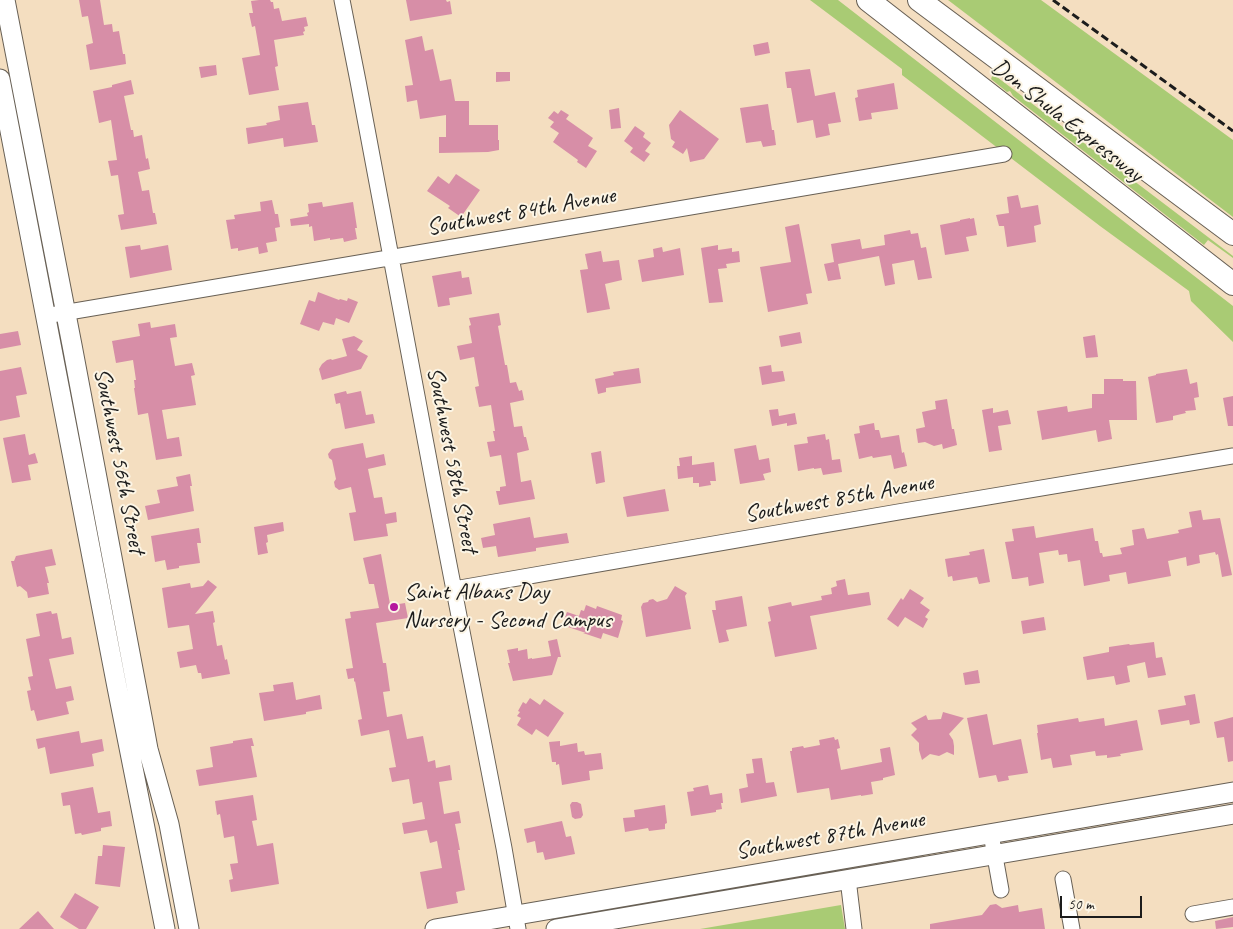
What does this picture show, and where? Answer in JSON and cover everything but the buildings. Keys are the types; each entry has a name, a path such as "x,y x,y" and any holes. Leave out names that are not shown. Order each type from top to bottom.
{"highway":[{"name":"Don Shula Expressway","path":"868,0 1233,284"},
{"name":"Don Shula Expressway","path":"919,0 1233,234"}],"main road":[{"name":"Southwest 56th Street","path":"5,0 148,749 169,824 189,929"},
{"name":"Southwest 56th Street","path":"0,79 98,589 166,929"},
{"path":"98,589 117,586"},
{"name":"Southwest 87th Avenue","path":"435,929 517,922 683,886 1233,792"},
{"path":"1126,810 1130,831"},
{"name":"Southwest 87th Avenue","path":"556,929 1233,814"},
{"path":"946,841 949,862"},
{"path":"845,859 848,879"},
{"path":"794,868 797,888"},
{"path":"683,886 686,906"}],"street":[{"name":"Southwest 58th Street","path":"342,0 517,922"},
{"name":"Southwest 84th Avenue","path":"45,316 1004,154"},
{"name":"Southwest 85th Avenue","path":"454,589 1233,456"},
{"path":"991,834 1001,890"},
{"path":"848,879 854,929"},
{"path":"1063,879 1072,929"},
{"path":"1193,914 1233,907"}],"green space":[{"path":"810,0 838,0 1233,306 1233,342 1191,301 1189,291 1100,226 902,75 902,69"},
{"path":"948,0 1041,0 1233,140 1233,217"},
{"path":"993,74 1233,256 1233,258 1208,240 1204,245 1013,96 1010,91 1007,92 991,79"},
{"path":"841,905 845,929 700,929"}],"railway":[{"path":"1053,0 1233,131"}],"place":[{"name":"Saint Albans Day Nursery - Second Campus","path":"394,607"}]}
